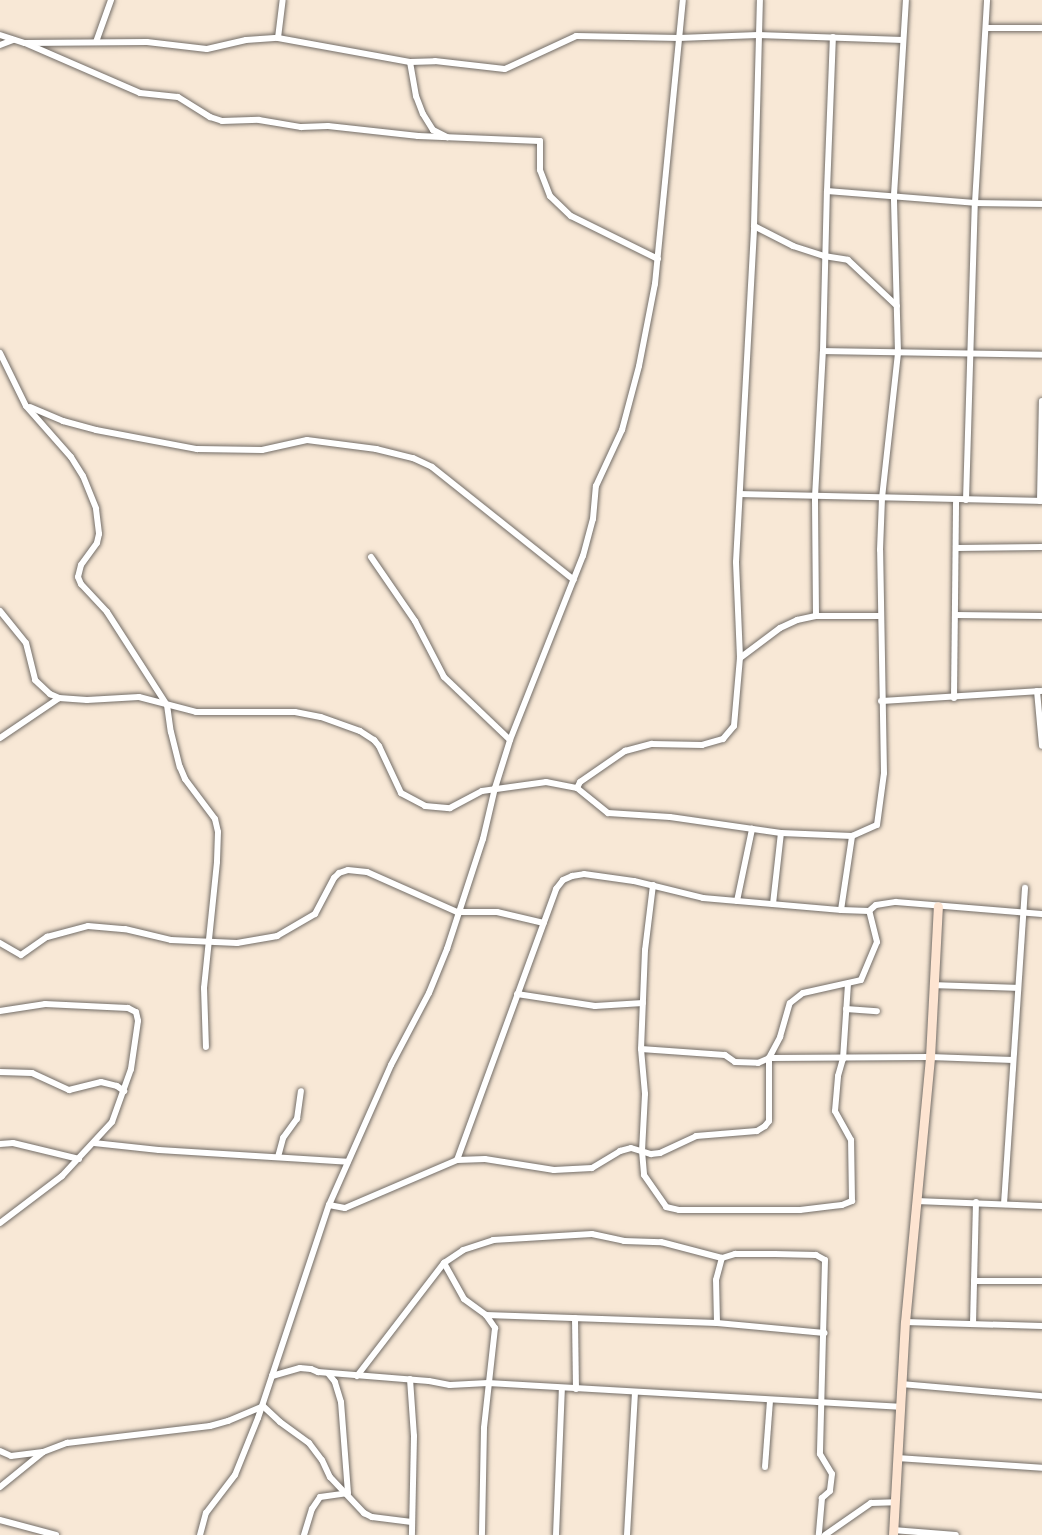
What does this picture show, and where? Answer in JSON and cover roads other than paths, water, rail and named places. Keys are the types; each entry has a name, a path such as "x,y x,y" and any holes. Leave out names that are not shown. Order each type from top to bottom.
{"street":[{"path":"96,42 111,0"},
{"path":"278,38 283,0"},
{"path":"200,1535 209,1508 234,1475 263,1406 329,1205 391,1065 429,993 447,949 457,912 483,839 495,788 510,740 531,692 548,640 574,580 594,519 596,486 622,430 639,366 658,259 683,0"},
{"path":"577,788 580,782 625,751 639,746 702,745 723,738 734,726 740,658 736,562 754,226 760,0"},
{"path":"0,611 26,643 35,680 50,694 59,698 87,700 139,697 210,713 295,712 321,717 360,732 380,746 401,793 425,806 450,808 482,790 546,782 577,788 609,813 670,817 781,833 852,836 877,825 884,772 880,616 882,498 898,353 894,195 906,0"},
{"path":"966,500 975,203 987,0"},
{"path":"986,28 1042,28"},
{"path":"0,35 25,43 140,93 178,97 210,117 222,121 259,120 301,127 328,126 405,135 540,141 540,170 550,196 571,216 658,259"},
{"path":"25,43 147,42 207,49 246,40 278,38 410,62 435,61 505,69 576,36 680,38 758,35 903,40"},
{"path":"816,616 815,497 823,351 824,256 833,37"},
{"path":"0,45 13,40"},
{"path":"410,62 416,96 433,130 448,137 478,138"},
{"path":"827,191 975,203 1042,204"},
{"path":"754,226 793,246 824,256 848,260 898,307"},
{"path":"823,351 1042,354"},
{"path":"0,353 26,406 71,457 83,476 96,509 99,534 97,543 81,565 78,577 81,584 107,612 167,705 180,767 185,779 209,809 218,832 204,988 206,1047"},
{"path":"741,494 1041,501 1042,402"},
{"path":"26,406 63,422 198,449 262,450 307,440 376,448 413,458 432,467 574,580"},
{"path":"954,698 956,500"},
{"path":"956,548 1042,547"},
{"path":"371,557 415,621 444,677 510,740"},
{"path":"955,615 1042,616"},
{"path":"740,658 780,628 796,620 816,616 880,616"},
{"path":"881,701 1040,691 1042,746"},
{"path":"0,738 59,698"},
{"path":"737,901 752,829"},
{"path":"773,904 781,833"},
{"path":"840,910 852,836"},
{"path":"0,943 21,955 47,937 88,926 125,929 171,939 237,943 277,936 315,914 334,878 339,873 348,870 367,872 457,912 497,912 544,923"},
{"path":"457,1160 556,889 563,880 572,876 584,874 653,885 703,898 840,910 869,911 876,905 896,902 1042,914"},
{"path":"653,885 645,950 641,1049 645,1094 642,1150 644,1175 662,1203 672,1210 800,1210 848,1204 853,1196 851,1140 835,1111 838,1076 843,1059 848,984"},
{"path":"1004,1204 1025,888"},
{"path":"938,906 930,1057 905,1322 893,1532 956,1535"},
{"path":"329,1205 345,1208 457,1160 485,1159 554,1170 592,1168 620,1151 632,1148 660,1153 696,1136 745,1132 765,1126 769,1121 769,1058 780,1037 790,1003 803,993 861,980 877,942 869,911"},
{"path":"934,985 1018,988"},
{"path":"517,994 595,1006 643,1003"},
{"path":"0,1011 45,1004 132,1009 138,1021 131,1069 112,1122 62,1176 0,1223"},
{"path":"846,1010 877,1011"},
{"path":"641,1049 725,1055 735,1062 758,1063 769,1058 930,1057 1013,1060"},
{"path":"0,1072 33,1073 69,1090 101,1082 117,1086 124,1091"},
{"path":"278,1157 283,1138 297,1119 301,1091"},
{"path":"0,1144 13,1143 79,1159"},
{"path":"94,1143 159,1150 348,1162"},
{"path":"916,1201 1042,1206"},
{"path":"973,1324 975,1203"},
{"path":"357,1376 444,1263 463,1250 493,1240 592,1234 624,1240 661,1242 722,1258 735,1254 816,1255 825,1260 825,1333 820,1454 832,1474 830,1491 822,1498 819,1535"},
{"path":"717,1323 716,1280 722,1258"},
{"path":"444,1263 464,1299 486,1315 495,1328 488,1383 482,1535"},
{"path":"974,1281 1042,1281"},
{"path":"486,1315 717,1323 825,1333"},
{"path":"575,1318 576,1389"},
{"path":"905,1322 1042,1326"},
{"path":"273,1376 300,1368 328,1373 410,1379 450,1385 488,1383 899,1407"},
{"path":"328,1373 335,1382 341,1402 348,1493"},
{"path":"410,1379 414,1436 412,1535"},
{"path":"901,1384 1042,1396"},
{"path":"556,1535 562,1388"},
{"path":"627,1535 635,1393"},
{"path":"765,1467 770,1401"},
{"path":"263,1406 309,1443 322,1460 330,1477 370,1516 412,1522"},
{"path":"0,1451 11,1456 43,1452 84,1439 210,1426 263,1406"},
{"path":"0,1487 43,1452"},
{"path":"897,1458 1042,1468"},
{"path":"304,1535 312,1509 320,1497 348,1493"},
{"path":"825,1535 871,1503 895,1502"},
{"path":"0,1520 57,1535"}]}
